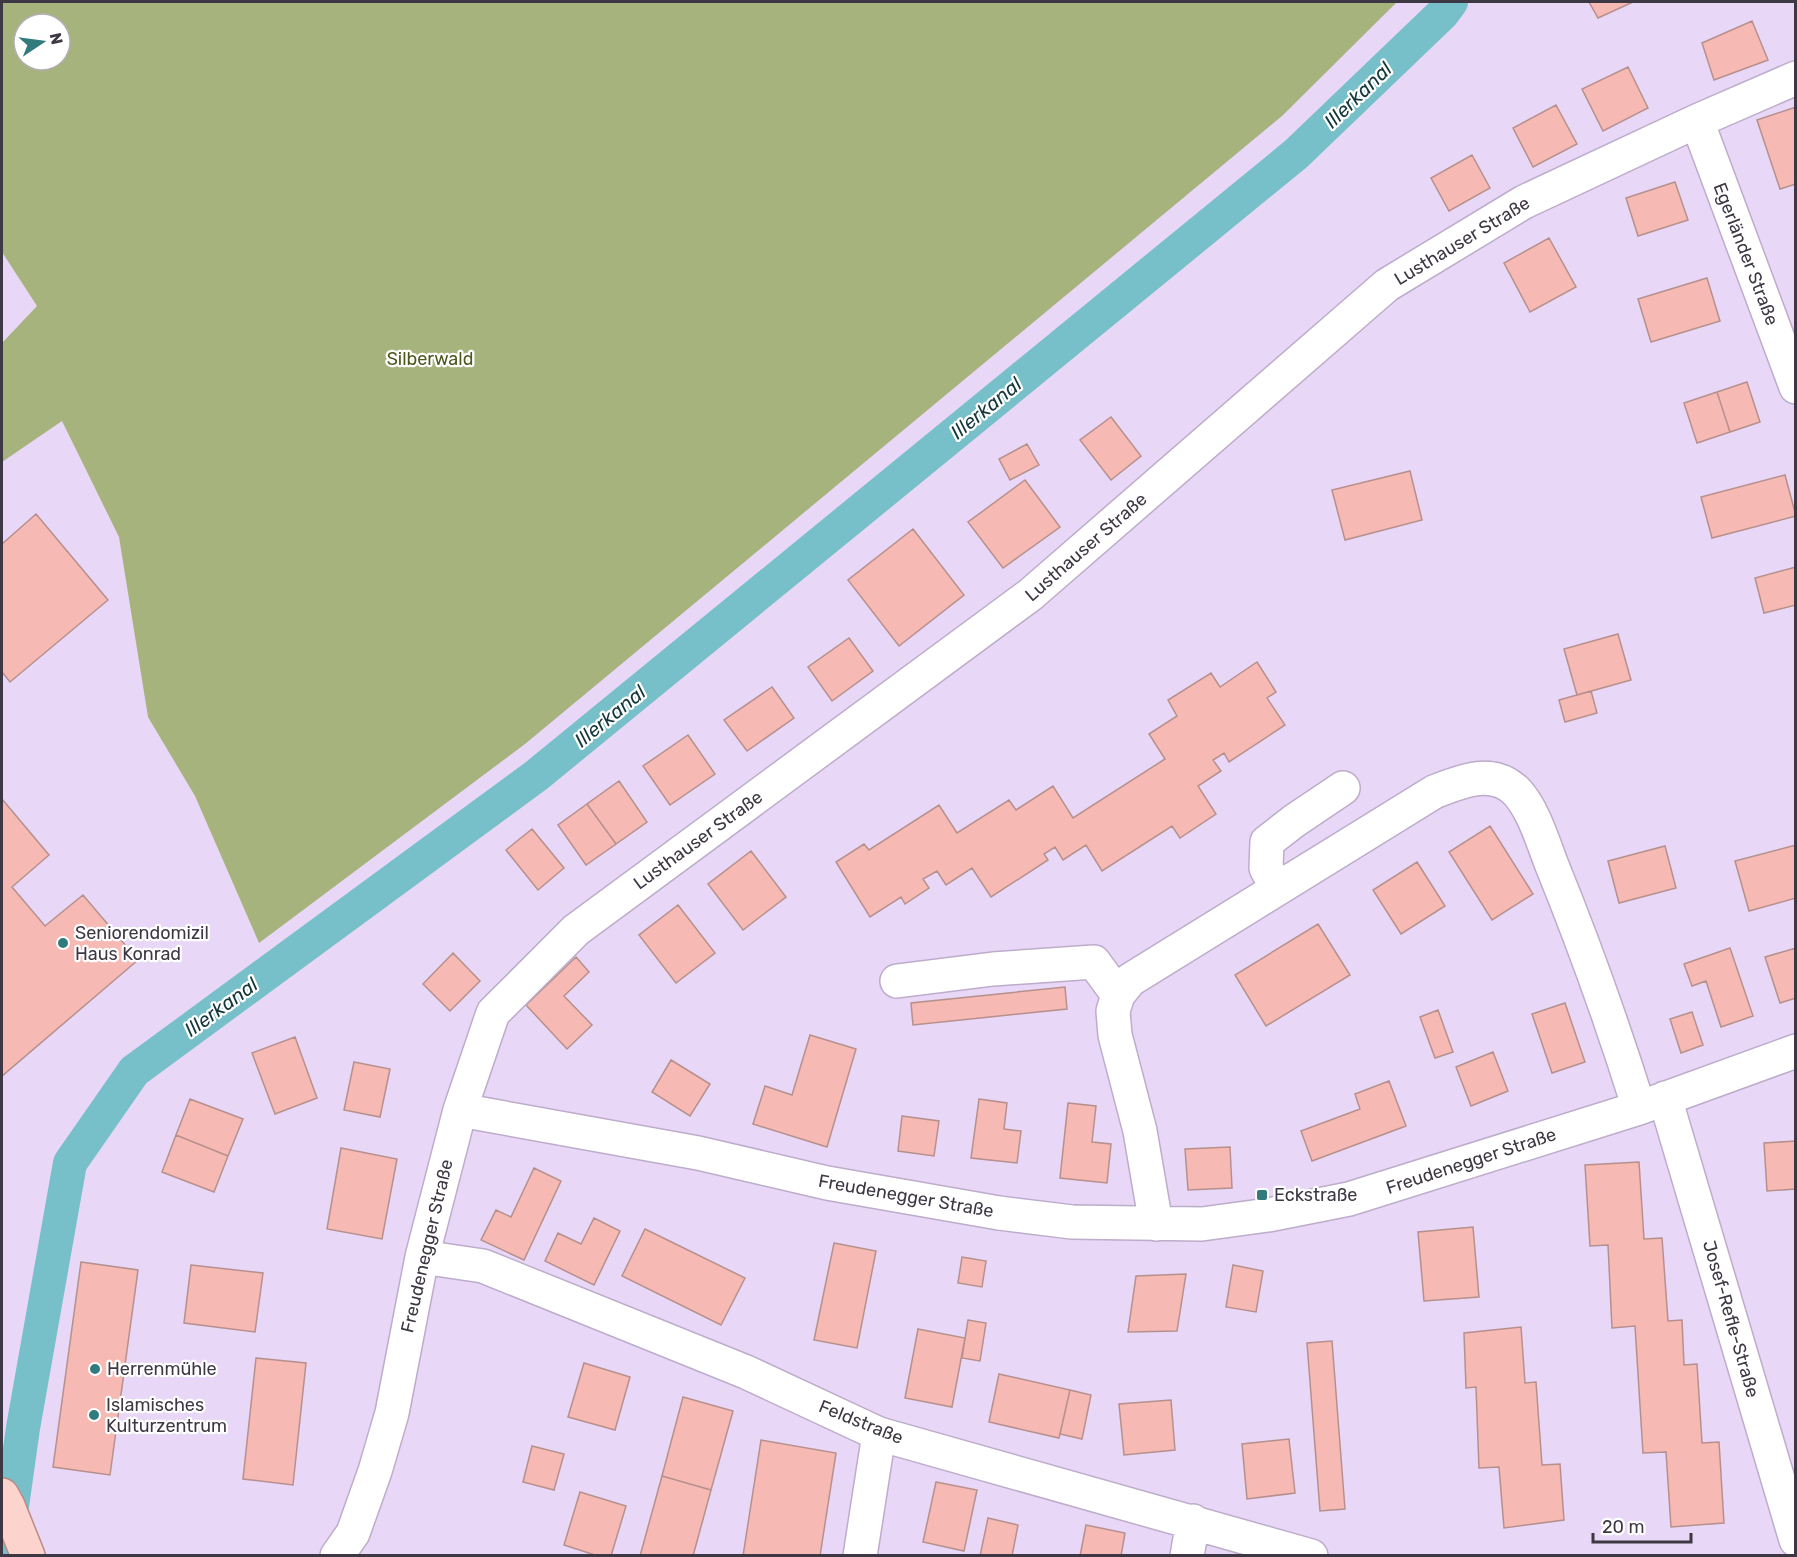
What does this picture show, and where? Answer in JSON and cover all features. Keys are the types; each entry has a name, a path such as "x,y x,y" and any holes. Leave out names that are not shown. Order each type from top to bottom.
{"main road":[{"path":"2,1495 28,1556"}],"street":[{"name":"Lusthauser Straße","path":"460,1110 493,1013 576,930 1030,595 1387,285 1524,202 1697,121 1796,78"},
{"name":"Egerländer Straße","path":"1697,121 1796,387"},
{"path":"1156,1224 1140,1131 1115,1035 1113,1011 1118,995 1130,980 1434,792 1456,783 1484,777 1501,782 1515,790 1531,814 1652,1103"},
{"path":"1277,888 1266,868 1267,843 1294,821 1343,788"},
{"path":"897,981 993,969 1094,962 1118,995"},
{"name":"Freudenegger Straße","path":"337,1556 353,1533 392,1413 422,1257 460,1110 698,1154 827,1183 999,1213 1072,1222 1202,1224 1337,1203 1652,1103 1796,1051"},
{"name":"Josef-Refle-Straße","path":"1652,1103 1796,1540"},
{"name":"Feldstraße","path":"422,1257 483,1266 746,1372 879,1434 1311,1556"},
{"path":"860,1556 879,1434"},
{"path":"1187,1556 1192,1521"},
{"path":"1788,1556 1796,1554"}],"green space":[{"name":"Silberwald","path":"2,2 1397,2 1282,116 525,744 259,943 195,796 148,717 119,537 62,421 2,462 2,343 37,306 2,252"}],"building":[{"path":"1589,2 1633,2 1598,18"},
{"path":"1752,21 1768,60 1714,80 1702,43"},
{"path":"1628,67 1648,108 1603,131 1582,89"},
{"path":"1556,105 1577,144 1533,167 1513,128"},
{"path":"1796,107 1796,184 1780,189 1757,120"},
{"path":"1472,155 1490,188 1449,211 1431,178"},
{"path":"1675,182 1688,220 1638,236 1626,198"},
{"path":"1549,238 1576,287 1530,312 1504,263"},
{"path":"1707,278 1720,321 1651,342 1638,299"},
{"path":"1747,382 1760,422 1730,432 1717,392"},
{"path":"1717,392 1730,432 1697,443 1684,403"},
{"path":"1111,417 1141,456 1111,480 1080,440"},
{"path":"1027,444 1039,465 1010,480 999,459"},
{"path":"1410,471 1422,520 1345,540 1332,490"},
{"path":"1785,475 1796,516 1712,538 1701,497"},
{"path":"1025,480 1060,527 1003,568 968,522"},
{"path":"36,514 108,600 10,682 2,672 2,544"},
{"path":"913,529 964,595 899,646 848,580"},
{"path":"1796,567 1796,605 1764,613 1755,578"},
{"path":"1618,634 1631,680 1577,695 1564,649"},
{"path":"849,638 873,671 832,701 808,667"},
{"path":"1257,662 1276,692 1267,698 1285,725 1229,762 1224,753 1213,760 1221,771 1198,786 1216,814 1180,838 1172,826 1102,871 1086,845 1063,860 1055,847 1044,854 1048,860 991,897 972,868 946,885 937,871 923,879 929,888 905,904 901,897 870,917 836,862 864,844 869,850 939,805 957,833 1009,800 1016,810 1053,786 1073,818 1165,759 1149,734 1177,716 1168,700 1211,673 1220,687"},
{"path":"772,687 794,718 747,751 724,720"},
{"path":"1591,691 1597,713 1565,722 1559,700"},
{"path":"688,735 715,774 670,805 643,766"},
{"path":"619,781 647,822 616,844 587,804"},
{"name":"Seniorendomizil Haus Konrad","path":"2,799 49,855 12,887 45,926 83,895 138,960 2,1076"},
{"path":"587,804 616,844 586,865 558,825"},
{"path":"1490,826 1533,894 1492,920 1449,852"},
{"path":"532,829 564,868 538,890 506,850"},
{"path":"1796,845 1796,898 1749,911 1735,861"},
{"path":"1665,846 1676,888 1619,903 1608,861"},
{"path":"751,851 786,897 743,930 708,884"},
{"path":"1417,862 1445,906 1401,934 1373,890"},
{"path":"678,905 715,953 676,983 639,935"},
{"path":"1318,924 1350,975 1266,1026 1235,975"},
{"path":"1730,948 1753,1016 1721,1027 1706,981 1692,986 1684,964"},
{"path":"1796,948 1796,998 1780,1003 1765,957"},
{"path":"453,953 480,981 450,1011 423,984"},
{"path":"576,957 589,972 564,996 592,1025 567,1049 526,1005"},
{"path":"1065,987 1067,1009 913,1025 911,1003"},
{"path":"1565,1003 1585,1062 1552,1073 1532,1014"},
{"path":"1438,1010 1453,1052 1435,1058 1420,1017"},
{"path":"1692,1012 1703,1045 1681,1053 1670,1019"},
{"path":"810,1035 856,1049 827,1147 753,1124 765,1086 792,1095"},
{"path":"295,1037 317,1098 275,1114 252,1053"},
{"path":"1493,1052 1508,1091 1471,1106 1456,1067"},
{"path":"671,1060 710,1084 690,1116 652,1092"},
{"path":"354,1062 390,1069 380,1117 344,1110"},
{"path":"1389,1081 1406,1126 1312,1161 1301,1131 1360,1109 1355,1094"},
{"path":"190,1099 243,1119 228,1156 176,1135"},
{"path":"979,1099 1007,1103 1004,1129 1021,1131 1017,1163 971,1158"},
{"path":"1068,1103 1096,1106 1092,1142 1111,1144 1107,1183 1060,1178"},
{"path":"902,1116 939,1121 934,1156 898,1151"},
{"path":"176,1135 228,1156 214,1192 162,1172"},
{"path":"1796,1141 1796,1189 1767,1191 1764,1143"},
{"path":"1230,1147 1232,1188 1188,1190 1185,1149"},
{"path":"341,1148 397,1159 382,1239 327,1229"},
{"path":"1639,1162 1644,1239 1662,1238 1668,1321 1682,1320 1684,1365 1697,1364 1702,1443 1719,1442 1724,1523 1671,1527 1666,1452 1643,1453 1635,1326 1612,1328 1608,1245 1590,1246 1585,1165"},
{"path":"534,1168 561,1181 524,1260 481,1240 496,1210 511,1217"},
{"path":"594,1218 620,1231 594,1285 545,1261 558,1233 581,1244"},
{"path":"1473,1227 1479,1297 1424,1301 1418,1232"},
{"path":"645,1229 745,1278 721,1325 622,1276"},
{"path":"834,1243 876,1251 857,1348 814,1340"},
{"path":"962,1257 986,1261 982,1287 958,1283"},
{"name":"Herrenmühle","path":"81,1262 138,1270 110,1475 53,1467"},
{"path":"191,1265 263,1273 255,1332 184,1323"},
{"path":"1233,1265 1263,1271 1256,1312 1226,1307"},
{"path":"1186,1274 1177,1331 1128,1332 1136,1276"},
{"path":"968,1320 986,1323 980,1361 962,1358"},
{"path":"1521,1327 1525,1383 1536,1382 1542,1465 1560,1464 1564,1520 1504,1528 1499,1467 1479,1468 1476,1387 1466,1388 1464,1333"},
{"path":"918,1329 965,1338 952,1407 905,1398"},
{"path":"1332,1341 1345,1509 1320,1511 1307,1343"},
{"path":"256,1358 306,1363 293,1485 243,1479"},
{"path":"584,1363 630,1377 615,1430 568,1417"},
{"path":"999,1374 1070,1390 1059,1438 989,1422"},
{"path":"1070,1390 1091,1395 1082,1439 1060,1434"},
{"path":"683,1397 733,1411 711,1490 662,1476"},
{"path":"1171,1400 1175,1450 1124,1455 1119,1404"},
{"path":"1289,1439 1295,1493 1247,1499 1242,1444"},
{"path":"761,1440 836,1453 820,1556 743,1556"},
{"path":"532,1446 564,1454 554,1490 523,1482"},
{"path":"662,1476 711,1490 693,1556 640,1556"},
{"path":"936,1482 977,1490 964,1551 923,1542"},
{"path":"580,1492 626,1506 611,1556 598,1556 564,1545"},
{"path":"988,1518 1018,1525 1012,1556 980,1556"},
{"path":"1086,1525 1125,1533 1121,1556 1080,1556"}],"waterway":[{"name":"Illerkanal","path":"5,1556 23,1428 70,1163 134,1071 537,775 1296,154 1442,14 1451,2"}],"place":[{"name":"Seniorendomizil Haus Konrad","path":"63,943"},
{"name":"Eckstraße","path":"1262,1195"},
{"name":"Herrenmühle","path":"95,1369"},
{"name":"Islamisches Kulturzentrum","path":"94,1415"}]}
